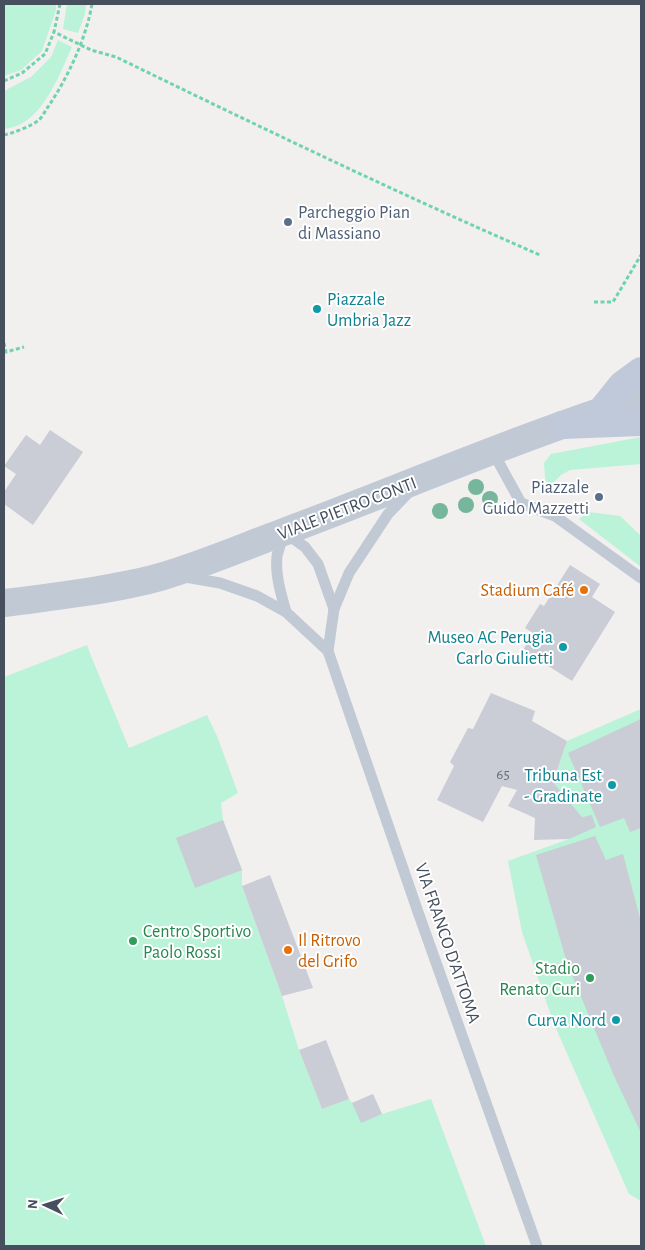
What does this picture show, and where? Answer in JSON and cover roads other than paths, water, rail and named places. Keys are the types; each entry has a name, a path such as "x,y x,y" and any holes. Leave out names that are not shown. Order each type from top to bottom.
{"main road":[{"path":"602,410 622,385 641,371"},
{"path":"562,425 641,422"}],"street":[{"name":"VIALE PIETRO CONTI","path":"4,603 117,587 160,577 284,532 602,410 641,398"},
{"name":"VIALE PIETRO CONTI","path":"4,590 46,598"}],"lane":[{"path":"493,452 521,503 555,516 641,578"},
{"name":"VIA FRANCO D'ATTOMA","path":"423,478 388,514 349,573 334,609 328,651 537,1246"},
{"path":"284,532 277,557 277,575 286,612"},
{"name":"VIA FRANCO D'ATTOMA","path":"284,532 305,547 318,564 334,609"},
{"name":"VIA FRANCO D'ATTOMA","path":"160,577 185,577 220,583 257,596 286,612 328,651"}],"place":[{"name":"Parcheggio Pian di Massiano","path":"288,222"},
{"name":"Piazzale Umbria Jazz","path":"317,309"},
{"name":"Piazzale Guido Mazzetti","path":"599,497"},
{"name":"Stadium Café","path":"584,590"},
{"name":"Museo AC Perugia Carlo Giulietti","path":"563,647"},
{"name":"Tribuna Est - Gradinate","path":"612,785"},
{"name":"Centro Sportivo Paolo Rossi","path":"133,941"},
{"name":"Il Ritrovo del Grifo","path":"288,950"},
{"name":"Stadio Renato Curi","path":"590,978"},
{"name":"Curva Nord","path":"616,1020"}]}
